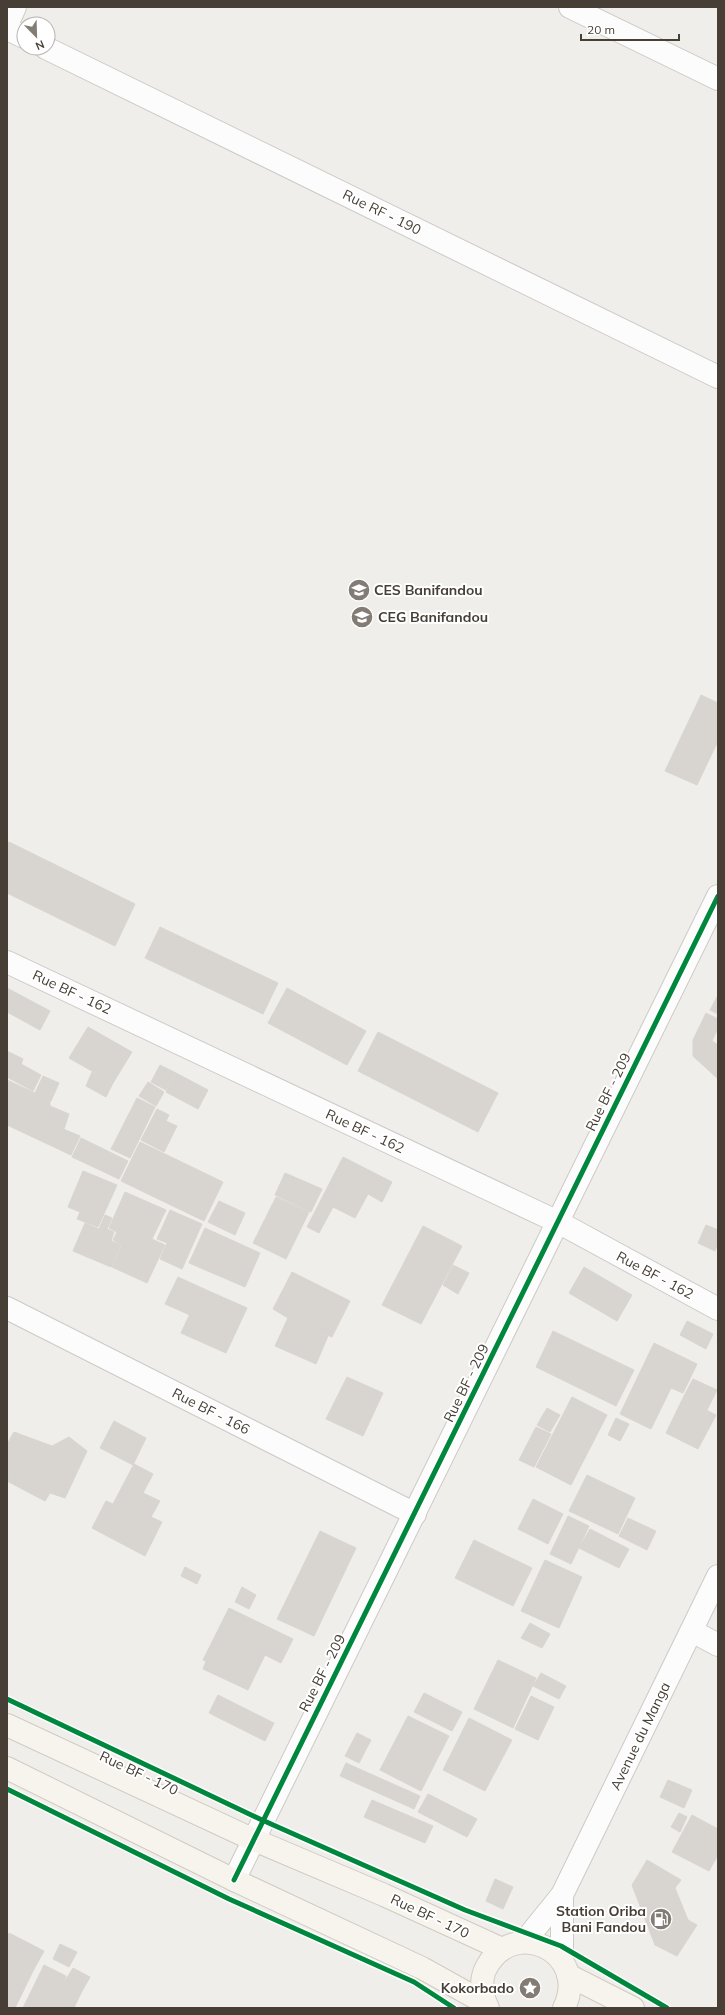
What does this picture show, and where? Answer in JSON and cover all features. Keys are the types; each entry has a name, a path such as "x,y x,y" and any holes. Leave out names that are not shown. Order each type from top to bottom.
{"main road":[{"name":"Rue BF - 170","path":"7,1725 252,1839 384,1895 502,1949"},
{"path":"7,1768 234,1880 422,1968 487,2007"},
{"path":"487,2007 482,1988 484,1973 494,1956 502,1949 524,1942 547,1948 565,1968 633,2008"},
{"path":"564,2008 570,1989 565,1968"}],"street":[{"path":"7,25 15,7"},
{"path":"570,7 718,79"},
{"path":"7,29 16,34"},
{"name":"Rue RF - 190","path":"56,53 718,377"},
{"name":"Rue BF - 209","path":"234,1880 252,1839 415,1514 718,896"},
{"name":"Rue BF - 162","path":"7,962 558,1222 718,1309"},
{"name":"Rue BF - 166","path":"7,1308 415,1514"},
{"name":"Avenue du Manga","path":"562,1895 718,1576"},
{"path":"692,1631 718,1645"},
{"path":"524,1942 562,1895"},
{"path":"562,1895 565,1968"}],"building":[{"path":"701,695 718,703 718,741 697,785 665,771"},
{"path":"9,842 135,904 115,946 7,893 7,845"},
{"path":"160,927 278,983 263,1014 145,958"},
{"path":"7,988 50,1011 40,1030 7,1012"},
{"path":"287,988 366,1031 347,1065 268,1023"},
{"path":"718,995 718,1014 710,1010"},
{"path":"706,1013 718,1019 718,1028 712,1041 718,1045 718,1079 693,1056 693,1040"},
{"path":"88,1027 132,1052 113,1083 69,1058"},
{"path":"378,1032 498,1093 478,1132 358,1071"},
{"path":"7,1051 23,1059 21,1064 41,1075 33,1091 7,1077"},
{"path":"160,1065 176,1073 166,1090 151,1082"},
{"path":"92,1072 113,1083 106,1097 86,1086"},
{"path":"176,1073 208,1090 198,1109 166,1092"},
{"path":"43,1076 59,1083 51,1101 35,1093"},
{"path":"7,1080 50,1100 50,1106 44,1121 80,1136 71,1155 7,1125"},
{"path":"148,1082 164,1092 156,1106 139,1096"},
{"path":"137,1098 155,1107 130,1158 111,1149"},
{"path":"50,1106 69,1114 64,1129 44,1121"},
{"path":"157,1109 169,1115 166,1121 177,1126 164,1152 141,1140"},
{"path":"81,1138 128,1161 119,1179 72,1157"},
{"path":"140,1142 223,1182 204,1221 121,1181"},
{"path":"343,1157 392,1182 382,1202 368,1194 355,1218 333,1207 319,1233 307,1227"},
{"path":"83,1171 117,1185 98,1227 77,1219 80,1212 68,1207"},
{"path":"285,1173 322,1189 311,1212 275,1195"},
{"path":"125,1192 166,1210 152,1239 165,1245 147,1283 112,1267 122,1245 113,1240 117,1232 109,1228"},
{"path":"276,1197 309,1212 286,1259 253,1243"},
{"path":"219,1201 245,1213 235,1235 208,1222"},
{"path":"170,1210 202,1224 182,1269 160,1259 167,1243 157,1239"},
{"path":"105,1215 112,1218 107,1229 114,1232 111,1241 121,1245 111,1267 73,1251 85,1223 99,1229"},
{"path":"706,1225 718,1230 718,1243 715,1251 698,1243"},
{"path":"423,1226 462,1246 421,1324 382,1305"},
{"path":"205,1228 260,1253 245,1287 189,1263"},
{"path":"453,1265 469,1273 458,1294 443,1285"},
{"path":"584,1267 632,1295 617,1321 569,1293"},
{"path":"292,1272 350,1301 332,1337 288,1318 273,1309"},
{"path":"178,1277 202,1288 190,1315 165,1304"},
{"path":"202,1288 247,1308 226,1353 181,1333"},
{"path":"288,1318 328,1336 316,1364 275,1346"},
{"path":"687,1321 713,1334 706,1349 680,1335"},
{"path":"553,1331 634,1370 616,1406 536,1367"},
{"path":"654,1343 697,1364 683,1393 671,1388 651,1429 620,1414"},
{"path":"347,1377 383,1393 363,1436 326,1419"},
{"path":"693,1379 717,1390 707,1410 683,1398"},
{"path":"572,1397 607,1415 571,1485 536,1467"},
{"path":"683,1398 716,1415 698,1449 666,1433"},
{"path":"547,1408 560,1415 550,1432 537,1425"},
{"path":"616,1418 629,1424 620,1441 608,1435"},
{"path":"114,1421 146,1438 133,1465 100,1448"},
{"path":"536,1427 551,1434 534,1467 519,1460"},
{"path":"14,1432 52,1446 69,1437 87,1451 65,1498 50,1493 45,1501 7,1481 7,1444"},
{"path":"134,1464 153,1474 143,1493 160,1501 151,1517 162,1522 145,1556 92,1528 106,1501 113,1504"},
{"path":"587,1475 635,1498 618,1534 569,1511"},
{"path":"533,1499 563,1514 548,1544 518,1529"},
{"path":"568,1516 589,1526 571,1564 550,1554"},
{"path":"628,1518 656,1531 647,1550 619,1536"},
{"path":"590,1529 629,1549 619,1568 579,1548"},
{"path":"320,1531 356,1548 314,1636 277,1619"},
{"path":"474,1540 532,1568 513,1606 455,1578"},
{"path":"545,1560 582,1577 559,1628 521,1611"},
{"path":"185,1567 201,1575 197,1584 181,1576"},
{"path":"242,1587 256,1595 249,1609 235,1602"},
{"path":"229,1608 293,1639 281,1663 265,1655 248,1690 203,1669 206,1661 203,1660"},
{"path":"530,1623 550,1634 542,1648 521,1638"},
{"path":"498,1660 536,1678 513,1728 474,1709"},
{"path":"541,1673 566,1686 559,1699 533,1686"},
{"path":"424,1693 462,1712 452,1731 414,1712"},
{"path":"218,1695 274,1723 265,1741 209,1713"},
{"path":"531,1696 554,1707 538,1740 515,1729"},
{"path":"408,1716 449,1736 421,1791 380,1770"},
{"path":"469,1718 512,1740 485,1791 443,1770"},
{"path":"357,1733 371,1740 359,1763 345,1756"},
{"path":"346,1763 420,1796 414,1809 340,1776"},
{"path":"668,1780 692,1790 684,1808 660,1797"},
{"path":"428,1794 477,1819 467,1837 418,1812"},
{"path":"372,1800 433,1826 425,1843 364,1817"},
{"path":"679,1813 687,1817 680,1832 671,1827"},
{"path":"692,1815 718,1829 718,1855 709,1871 672,1852"},
{"path":"647,1860 681,1880 675,1888 688,1920 697,1925 677,1956 655,1945 632,1885"},
{"path":"495,1879 513,1887 503,1909 486,1901"},
{"path":"9,1933 44,1951 33,1971 7,1958 7,1937"},
{"path":"60,1944 77,1952 69,1967 53,1959"},
{"path":"7,1958 33,1971 15,2008 7,2008"},
{"path":"44,1965 66,1976 63,1984 81,1993 74,2008 23,2008"},
{"path":"73,1968 90,1977 81,1993 63,1984"}],"cycle path":[{"path":"234,1880 718,896"},
{"path":"7,1699 262,1820 465,1910 561,1946 667,2008"},
{"path":"7,1789 229,1899 414,1982 454,2008"}],"place":[{"name":"CES Banifandou","path":"359,590"},
{"name":"CEG Banifandou","path":"362,617"},
{"name":"Station Oriba Bani Fandou","path":"661,1919"},
{"name":"Kokorbado","path":"530,1988"}]}
